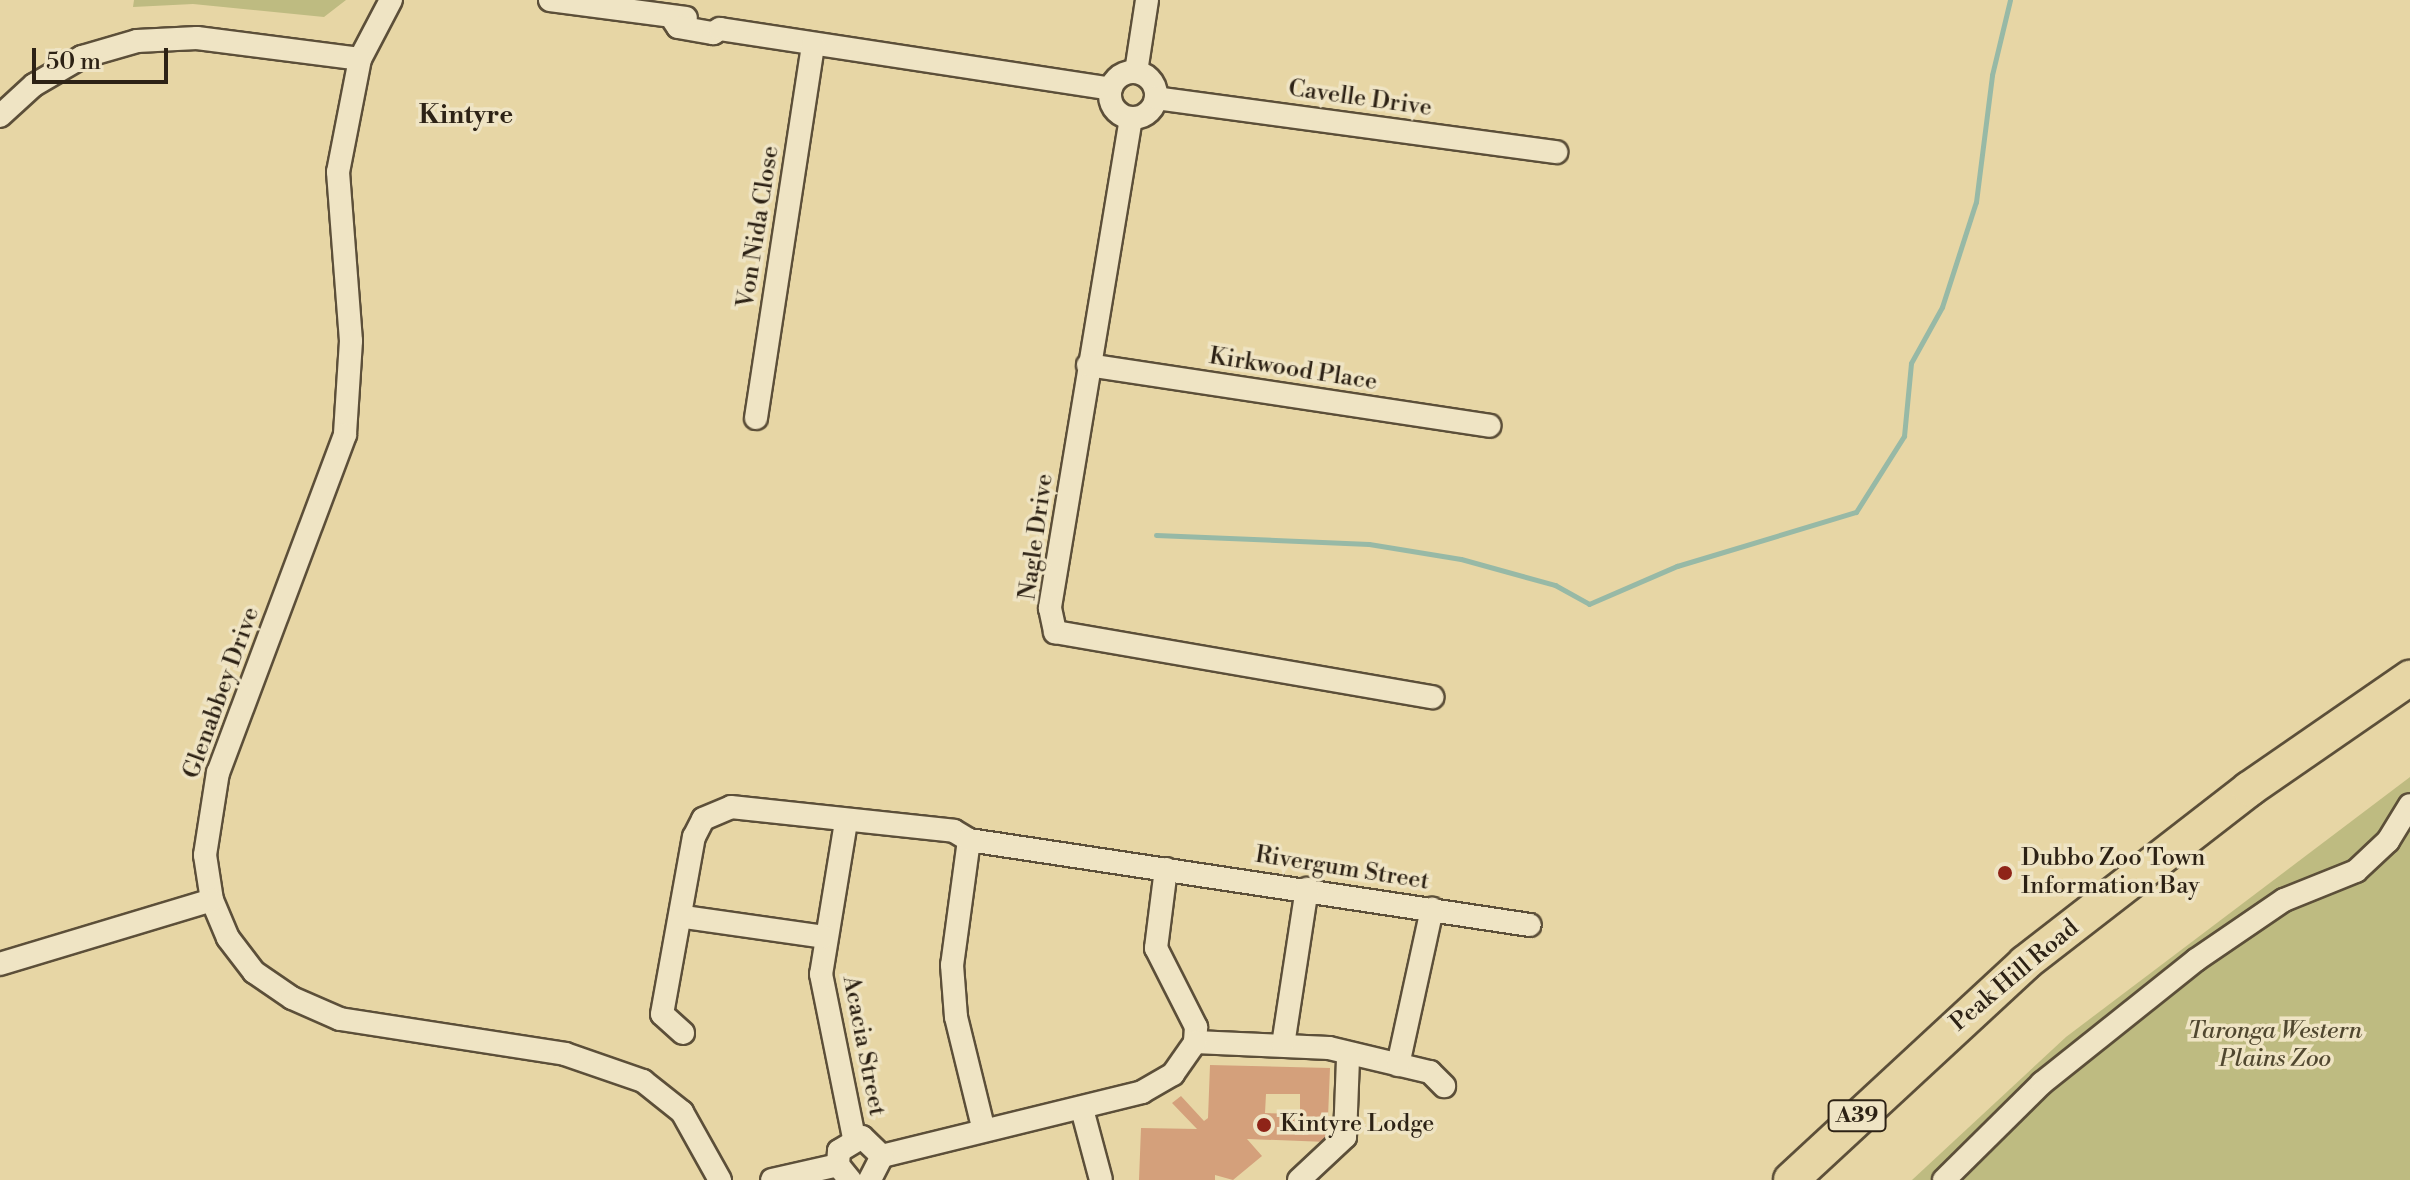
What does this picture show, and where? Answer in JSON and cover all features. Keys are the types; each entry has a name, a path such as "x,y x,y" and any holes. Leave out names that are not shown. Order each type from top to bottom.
{"highway":[{"name":"Peak Hill Road","path":"1791,1180 2025,963 2249,789 2410,678"}],"street":[{"name":"Glenabbey Drive","path":"391,0 360,59 338,172 351,341 345,435 218,772 205,855 212,900 228,938 254,972 292,998 340,1019 565,1054 643,1081 682,1112 720,1180"},
{"path":"550,0 674,21 691,19 720,29 1110,89"},
{"path":"1136,72 1147,0"},
{"path":"0,116 34,85 82,57 137,41 197,38 360,59"},
{"name":"Von Nida Close","path":"756,418 813,44"},
{"path":"1136,72 1153,84 1156,98 1145,115 1131,118 1114,109 1110,89 1117,78 1136,72"},
{"name":"Cavelle Drive","path":"1156,98 1556,152"},
{"name":"Nagle Drive","path":"1131,118 1050,608 1055,632 1432,697"},
{"name":"Kirkwood Place","path":"1088,365 1489,426"},
{"path":"1944,1180 2042,1083 2196,960 2284,900 2356,871 2388,841 2410,805"},
{"name":"Rivergum Street","path":"684,917 694,837 714,811 731,807 846,822 866,818 954,831 969,840 1530,925"},
{"name":"Acacia Street","path":"846,822 824,937 822,990 854,1138"},
{"path":"969,840 952,965 956,1017 983,1127"},
{"path":"870,1180 882,1156 983,1127 1082,1109 1159,1085 1195,1042 1196,1027 1156,948 1156,868"},
{"path":"1283,1045 1307,889"},
{"path":"0,964 212,900"},
{"path":"1398,1065 1432,909"},
{"path":"683,1033 662,1014 684,917 824,937"},
{"path":"1195,1042 1329,1048 1348,1058 1430,1072 1444,1086"},
{"path":"1299,1180 1345,1137 1348,1058"},
{"path":"1082,1109 1101,1180"},
{"path":"772,1180 844,1173 839,1151 854,1138 875,1143 882,1156"}],"green space":[{"path":"134,0 346,0 324,17 193,4 133,7"},
{"name":"Taronga Western Plains Zoo","path":"2410,777 2410,1180 1912,1180 2066,1037"}],"building":[{"name":"Kintyre Lodge","path":"1210,1065 1330,1068 1327,1142 1247,1139 1262,1156 1233,1180 1215,1175 1215,1180 1139,1180 1141,1128 1197,1129 1172,1103 1181,1096 1204,1121 1208,1118","holes":["1266,1094 1300,1094 1300,1114 1265,1113"]}],"waterway":[{"path":"1156,535 1369,544 1461,559 1555,585 1589,604 1677,566 1856,512 1904,436 1911,363 1942,307 1976,202 1992,75 2010,0"}],"place":[{"name":"Dubbo Zoo Town Information Bay","path":"2005,873"},
{"name":"Kintyre Lodge","path":"1264,1125"}],"district":[{"name":"Kintyre","path":"466,116"}]}
